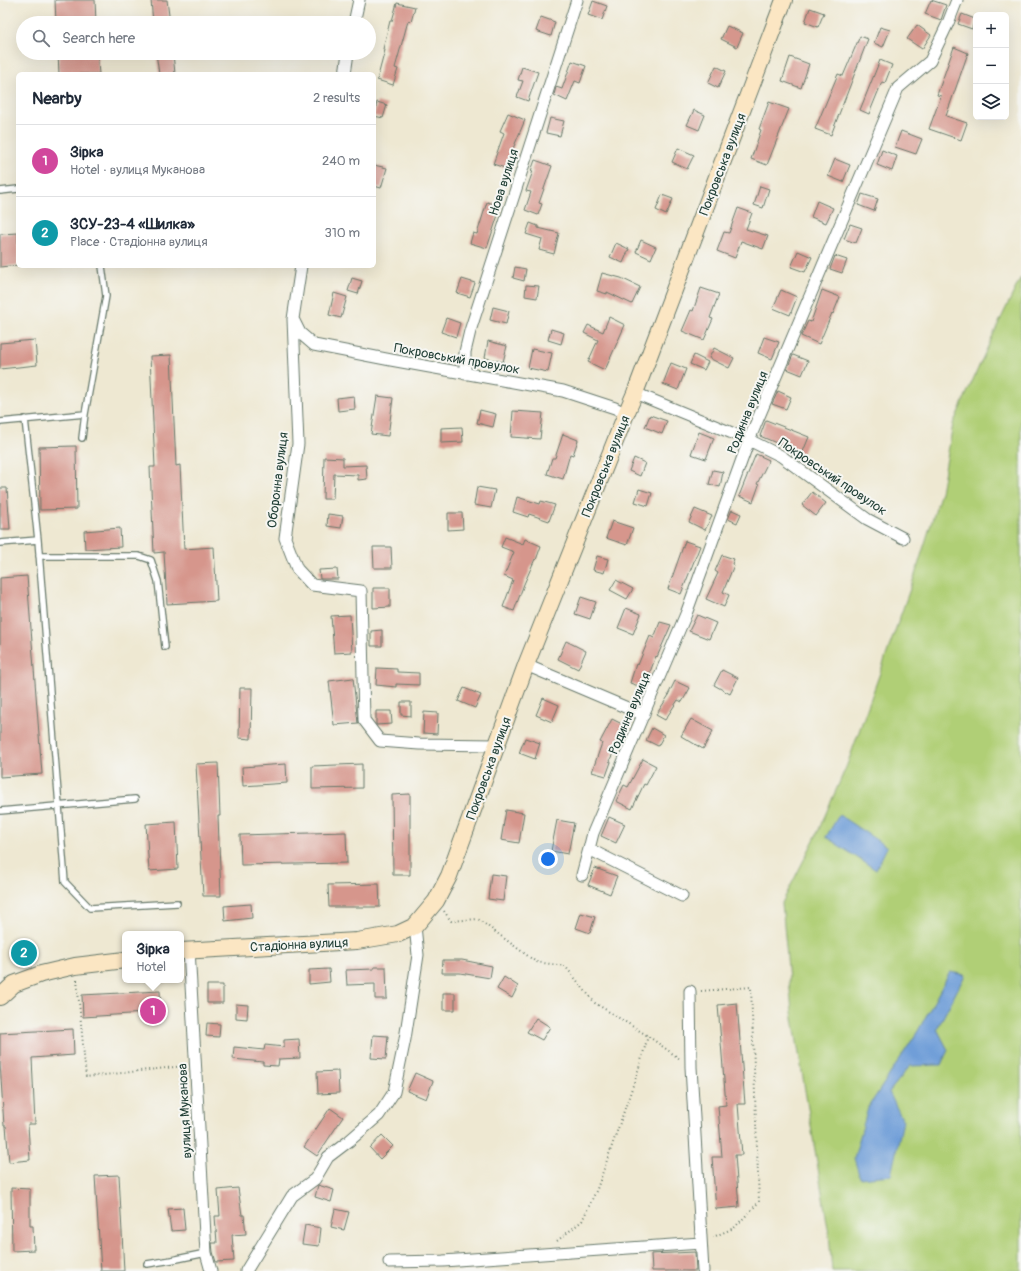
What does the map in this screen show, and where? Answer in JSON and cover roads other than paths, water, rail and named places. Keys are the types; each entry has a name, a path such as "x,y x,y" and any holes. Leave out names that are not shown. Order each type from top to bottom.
{"street":[{"path":"356,16 359,0"},
{"name":"Нова вулиця","path":"465,374 465,352 470,331 577,0"},
{"name":"Покровська вулиця","path":"415,926 436,901 449,876 526,665 635,393 784,0"},
{"name":"Родинна вулиця","path":"582,875 593,833 686,614 749,440 898,88 930,61 948,24 956,0"},
{"path":"345,72 347,60"},
{"name":"Оборонна вулиця","path":"301,268 293,319 298,444 285,538 298,569 312,585 361,591 364,720 380,742 496,745"},
{"name":"Покровський провулок","path":"293,319 300,332 314,345 563,391 615,408 626,414"},
{"name":"Покровський провулок","path":"635,393 749,440 781,456 867,519 903,538"},
{"path":"526,665 644,715"},
{"path":"589,849 682,896"},
{"path":"246,1271 292,1196 315,1179 328,1157 379,1115 394,1092 405,1039 418,955 415,926"},
{"name":"Стадіонна вулиця","path":"185,950 357,941 398,934 415,926"},
{"name":"вулиця Муканова","path":"185,950 195,1064 206,1253 211,1271"},
{"path":"0,997 14,984 41,974 75,966 122,960"},
{"path":"690,991 691,1067 703,1271"},
{"path":"388,1262 443,1261 701,1243"}],"lane":[{"path":"0,191 16,189"},
{"path":"82,438 106,296 102,268"},
{"path":"0,422 85,414"},
{"path":"24,419 38,540 65,882 90,908 177,903"},
{"path":"0,543 38,540"},
{"path":"39,556 139,556 151,560 158,581 165,647"},
{"path":"0,810 135,799"},
{"path":"147,1264 206,1253"}],"water":[{"path":"839,815 887,847 876,870 826,837"},
{"path":"950,972 965,975 937,1029 948,1050 941,1065 910,1066 889,1092 903,1121 891,1175 860,1178 854,1158 868,1108 918,1031"}],"place":[{"name":"ЗСУ-23-4 «Шилка»","path":"24,953"},
{"name":"Зірка","path":"153,1011"}]}
